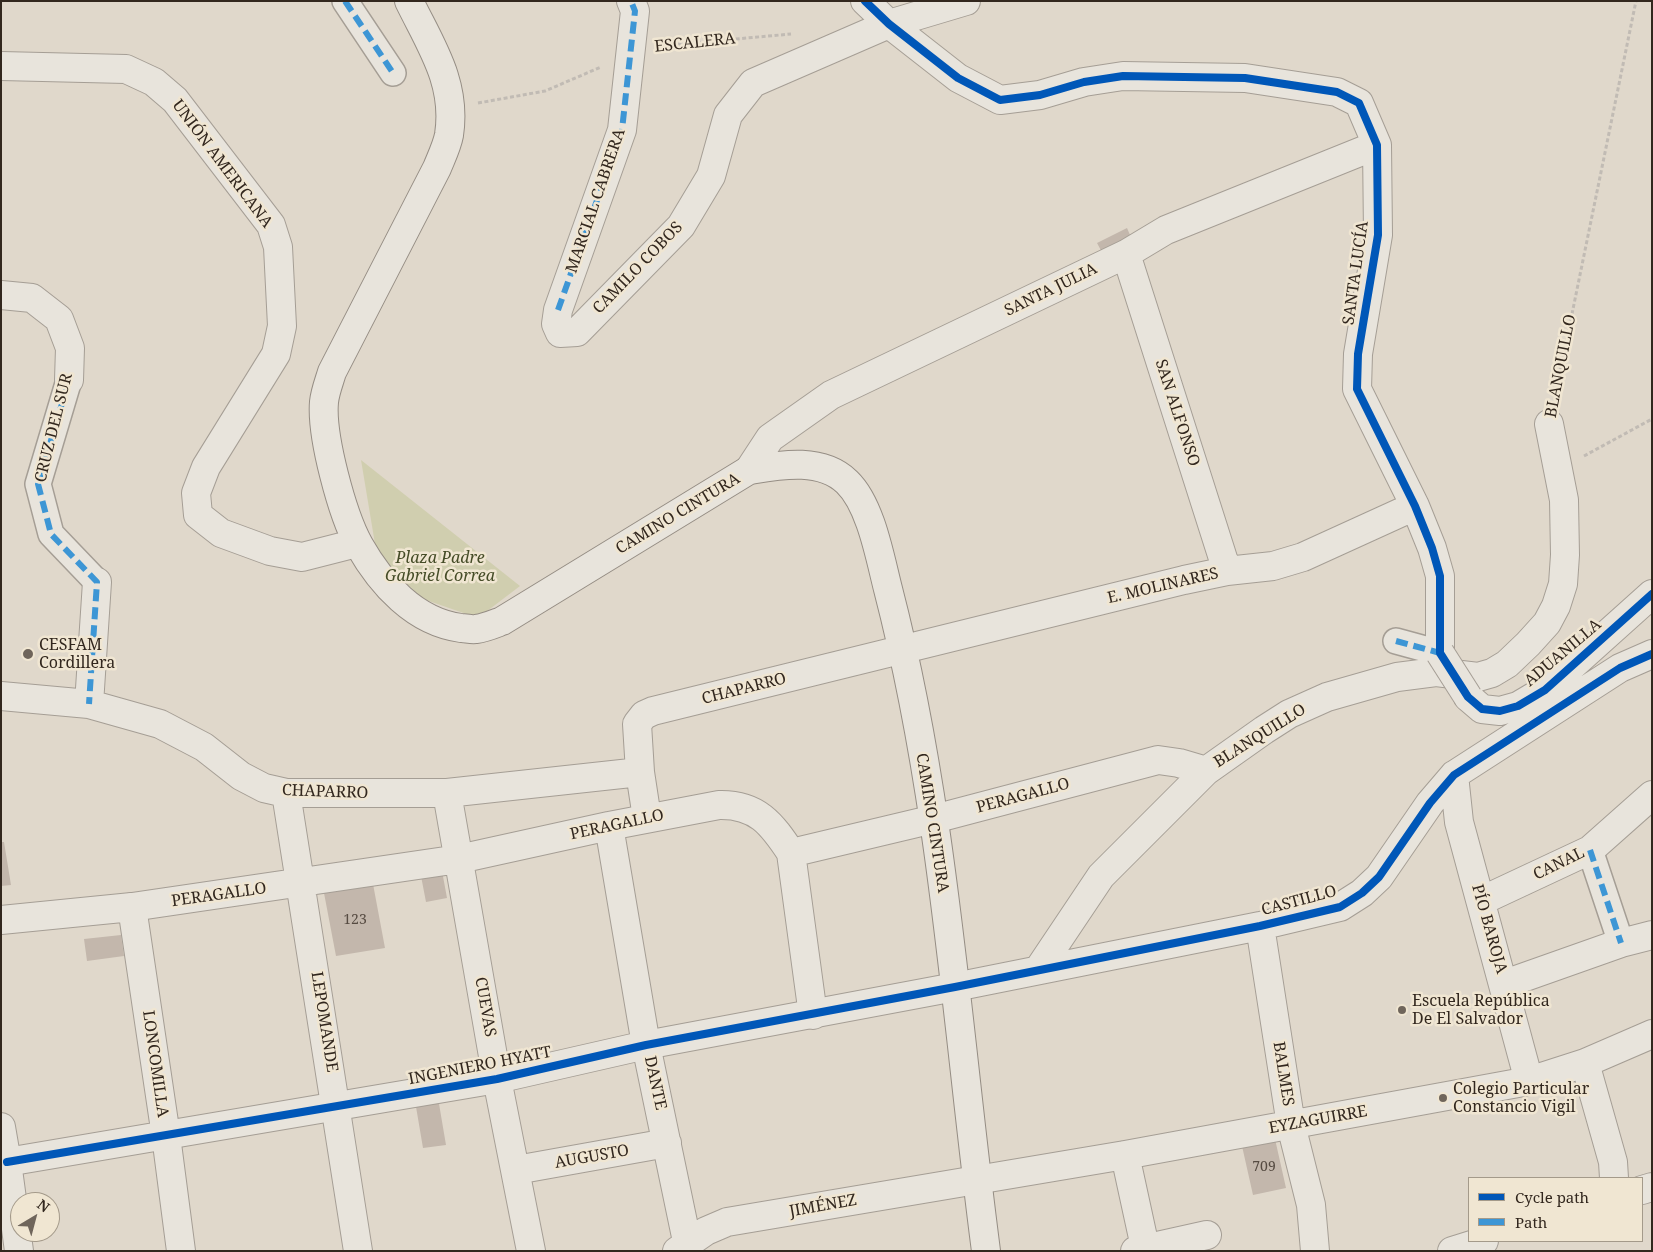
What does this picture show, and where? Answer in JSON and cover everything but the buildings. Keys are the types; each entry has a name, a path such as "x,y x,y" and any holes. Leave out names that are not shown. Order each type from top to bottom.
{"street":[{"path":"346,1 393,73"},
{"name":"CAMINO CINTURA","path":"409,1 446,78 451,108 448,137 437,168 332,372 324,400 325,424 338,490 358,543 370,564 397,595 420,615 446,626 475,630 502,621 749,470 788,464 822,468 847,481 861,501 874,536 904,650 934,820 986,1251"},
{"name":"MARCIAL CABRERA","path":"558,310 622,130 634,11 630,1"},
{"name":"SANTA LUCÍA","path":"865,1 888,24 958,78 1000,100 1040,95 1084,82 1123,76 1245,78 1337,92 1359,103 1377,145 1378,235 1358,354 1357,388 1415,506 1432,548 1440,576 1440,653"},
{"path":"888,24 966,1"},
{"name":"CAMILO COBOS","path":"558,310 556,324 560,334 577,332 681,226 711,176 728,115 753,83 888,24"},
{"name":"UNIÓN AMERICANA","path":"1,66 126,69 154,82 175,100 272,225 278,247 282,326 276,354 206,467 196,493 198,515 221,533 270,551 302,557 358,543"},
{"name":"SANTA JULIA","path":"749,470 770,438 831,395 1126,254 1166,230 1377,145"},
{"name":"SAN ALFONSO","path":"1126,254 1228,571"},
{"name":"CRUZ DEL SUR","path":"1,295 32,298 59,319 70,348 69,380 38,484 51,534 97,582 89,704"},
{"name":"BLANQUILLO","path":"1038,970 1101,876 1206,771 1289,714 1327,697 1397,677 1436,672 1478,677 1492,673 1518,654 1547,623 1556,606 1563,584 1565,555 1564,500 1549,424"},
{"name":"E. MOLINARES","path":"904,650 1228,571 1273,566 1303,557 1415,506"},
{"name":"ADUANILLA","path":"1440,653 1475,703 1500,711 1518,706 1545,690 1652,594"},
{"name":"ADUANILLA","path":"1604,636 1620,668"},
{"path":"1396,640 1440,653"},
{"name":"CHAPARRO","path":"647,818 640,772 637,724 644,715 653,711 904,650"},
{"name":"CASTILLO","path":"955,987 1260,926 1340,906 1362,892 1379,877 1430,803 1454,775 1620,668 1652,654"},
{"name":"CHAPARRO","path":"1,696 89,704 160,724 204,747 249,780 264,788 286,793 447,793 640,772"},
{"name":"PERAGALLO","path":"1,920 132,907 459,859 647,818 719,805 735,804 760,816 776,830 791,853 934,820 1158,760 1179,763 1206,771"},
{"name":"PÍO BAROJA","path":"1454,775 1459,822 1505,984 1530,1081"},
{"name":"LEPOMANDE","path":"286,793 302,883 358,1251"},
{"name":"CUEVAS","path":"447,793 497,1079 531,1251"},
{"name":"CANAL","path":"1481,901 1590,850 1652,796"},
{"name":"DANTE","path":"609,826 646,1045 668,1143 685,1248"},
{"path":"1590,850 1621,943"},
{"path":"791,853 813,1015"},
{"name":"LONCOMILLA","path":"132,907 181,1251"},
{"name":"BALMES","path":"1260,926 1291,1125 1311,1205 1315,1251"},
{"path":"1505,984 1621,943 1652,935"},
{"name":"INGENIERO HYATT","path":"7,1162 497,1079 646,1045 955,987"},
{"name":"EYZAGUIRRE","path":"977,1179 1291,1125 1530,1081 1585,1063 1652,1034"},
{"path":"1585,1063 1614,1162 1614,1177"},
{"path":"1,1127 19,1251"},
{"name":"AUGUSTO","path":"516,1170 668,1143"},
{"path":"1125,1154 1140,1249 1207,1235"},
{"name":"JIMÉNEZ","path":"685,1248 706,1231 727,1222 977,1179"},
{"path":"1452,1251 1481,1242"}],"path":[{"path":"1559,470 1652,419"}],"green space":[{"name":"Plaza Padre Gabriel Correa","path":"361,460 520,586 478,618 423,599 377,556"}],"marked path":[{"path":"345,1 393,73"},
{"path":"558,310 622,130 635,11 631,1"},
{"path":"69,380 38,484 51,534 97,582 89,704"},
{"path":"1396,641 1440,653"},
{"path":"1590,850 1621,943"}],"cycle path":[{"path":"865,1 889,24 958,78 1000,100 1040,95 1084,82 1123,76 1245,78 1337,92 1359,103 1377,145 1378,235 1358,354 1357,389 1415,506 1432,548 1440,576 1440,653 1468,697 1482,709 1500,711 1518,706 1545,690 1652,594"},
{"path":"7,1162 497,1079 646,1045 955,987 1260,926 1340,907 1362,893 1379,877 1430,803 1454,775 1620,668 1652,654"}],"place":[{"name":"CESFAM Cordillera","path":"28,654"},
{"name":"Escuela República De El Salvador","path":"1402,1010"},
{"name":"Colegio Particular Constancio Vigil","path":"1443,1098"}]}
